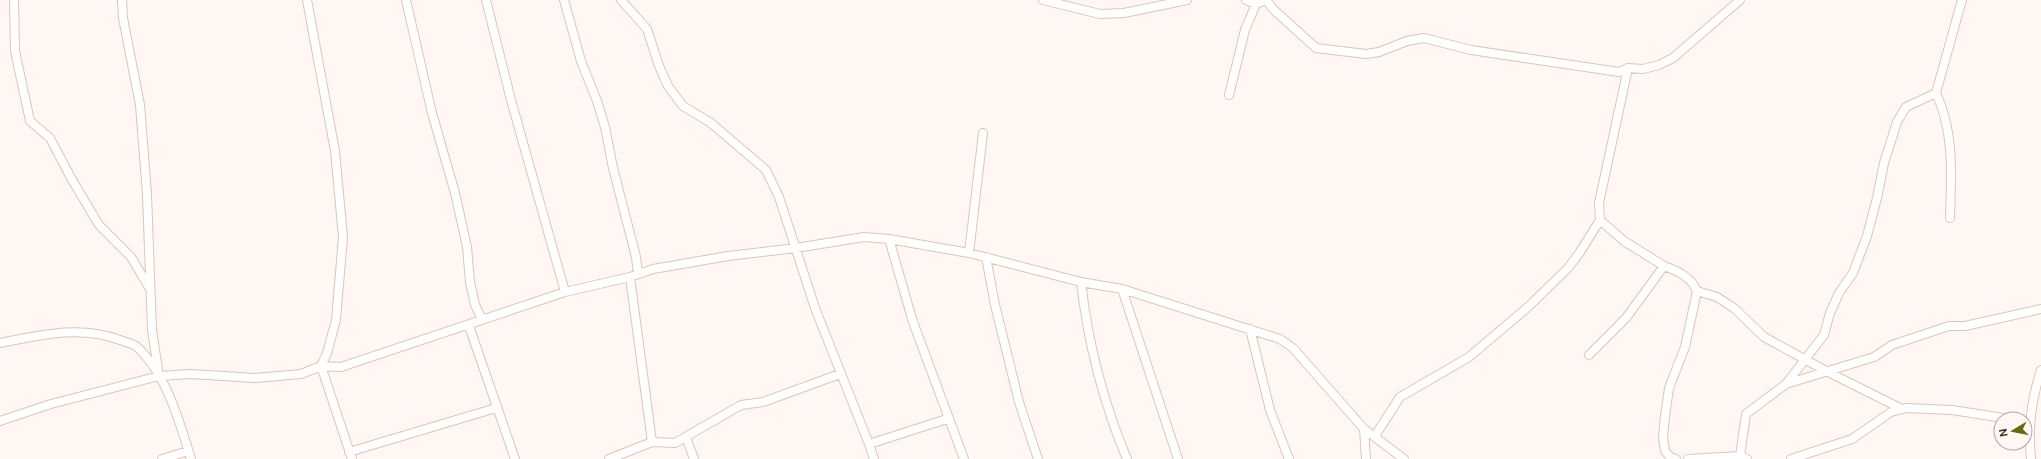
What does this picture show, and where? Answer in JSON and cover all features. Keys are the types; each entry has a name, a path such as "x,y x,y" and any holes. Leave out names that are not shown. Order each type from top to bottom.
{"street":[{"path":"14,0 15,51 30,121 50,138 99,225 131,257 151,290"},
{"path":"122,0 123,18 140,105 147,194 152,330 159,376"},
{"path":"307,0 335,151 343,237 336,320 328,353 321,366 350,456 496,408"},
{"path":"406,0 432,113 455,193 467,247 470,282 475,305 482,319"},
{"path":"486,0 511,100 565,292"},
{"path":"564,0 581,62 597,101 605,127 613,168 636,257 638,273"},
{"path":"621,0 647,29 659,66 668,86 683,106 710,123 766,170 779,197 840,374 874,459"},
{"path":"1043,0 1100,14 1124,13 1187,0"},
{"path":"1246,0 1262,1 1316,48 1366,54 1379,52 1407,41 1424,38 1472,50 1619,72 1628,68 1643,69 1659,65 1673,58 1740,0"},
{"path":"1950,218 1951,145 1943,109 1936,93 1962,0"},
{"path":"1230,95 1245,30 1262,1"},
{"path":"1375,436 1400,397 1469,357 1528,307 1572,263 1600,220 1598,203 1628,68"},
{"path":"1688,459 1743,458 1746,414 1786,384 1806,360 1824,335 1830,313 1838,293 1853,273 1867,236 1884,163 1897,122 1906,108 1936,93"},
{"path":"969,253 983,133"},
{"path":"1600,220 1624,241 1664,266 1683,274 1695,286 1697,291 1685,347 1670,388 1665,417 1663,437 1665,451 1676,459"},
{"path":"0,422 51,404 159,376 191,374 255,378 301,374 321,366 341,367 469,326 482,319 565,292 630,277 638,273 728,256 796,248 864,237 889,238 969,253 1081,282 1122,289 1280,339 1293,348 1364,429 1404,459"},
{"path":"889,238 913,322 947,419 964,459"},
{"path":"986,257 995,305 1019,402 1038,459"},
{"path":"1589,355 1626,318 1664,266"},
{"path":"630,277 652,442"},
{"path":"1081,282 1086,329 1096,368 1108,410 1127,459"},
{"path":"1122,289 1178,459"},
{"path":"1697,291 1723,301 1734,308 1764,337 1828,372 1902,408"},
{"path":"1786,384 1874,357 1892,345 1949,326 1965,326 2041,309"},
{"path":"469,326 496,408 515,459"},
{"path":"1250,329 1270,410 1289,459"},
{"path":"0,343 71,330 109,336 136,347 159,376 172,403 189,455 162,459"},
{"path":"2029,411 2033,393 2041,370"},
{"path":"610,459 652,442 675,443 741,405 763,402 840,374"},
{"path":"1791,459 1852,439 1891,412 1902,408 1952,410 1993,416"},
{"path":"869,444 947,419"},
{"path":"1364,429 1366,459"},
{"path":"686,437 694,459"}]}
